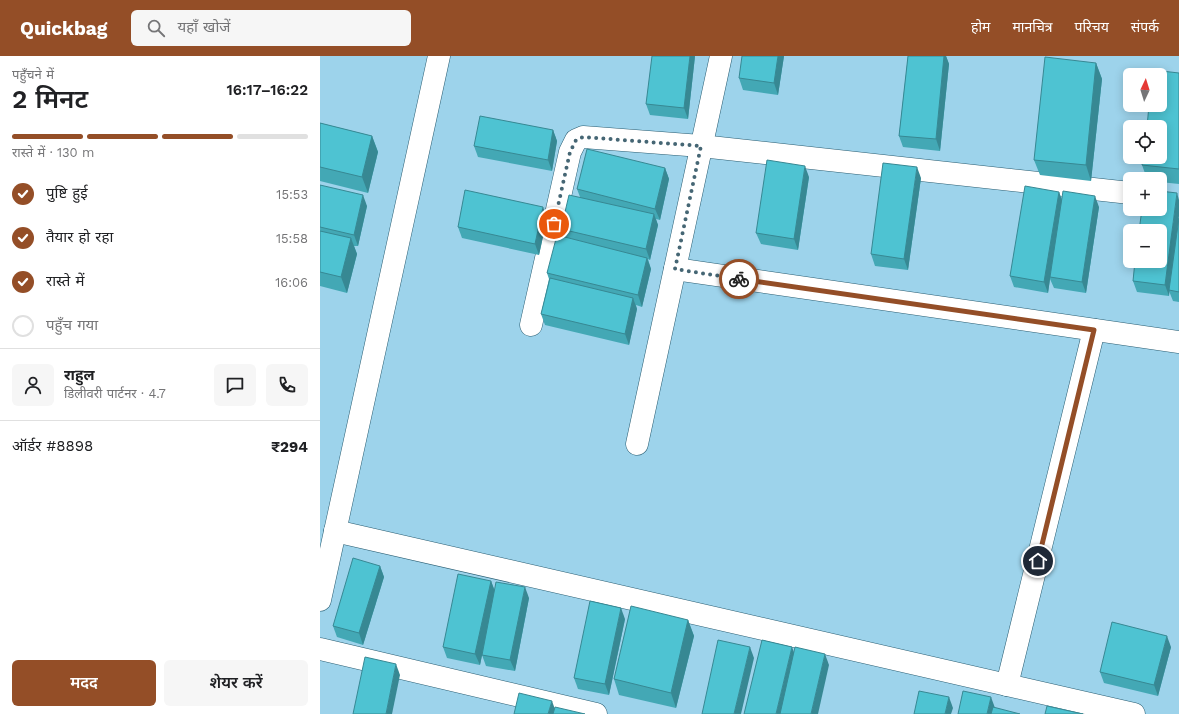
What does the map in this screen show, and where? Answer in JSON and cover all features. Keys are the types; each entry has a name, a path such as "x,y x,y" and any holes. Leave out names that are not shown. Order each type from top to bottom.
{"street":[{"path":"320,600 439,56"},
{"path":"637,444 721,56"},
{"path":"531,325 570,152 576,140 583,137 701,146 1123,192"},
{"path":"675,269 1179,342"},
{"path":"1008,685 1094,330"},
{"path":"335,531 1134,714"},
{"path":"320,649 596,714"}],"building":[{"path":"652,56 690,56 684,108 646,104"},
{"path":"742,56 778,56 774,83 739,78"},
{"path":"908,56 944,56 936,139 899,136"},
{"path":"1045,57 1096,63 1086,165 1034,160"},
{"path":"1167,72 1179,73 1179,169 1142,165 1167,164 1167,120 1148,120 1148,112 1167,112"},
{"path":"480,116 553,130 548,160 474,146"},
{"path":"320,123 372,136 362,177 320,167"},
{"path":"587,149 665,168 655,209 577,189"},
{"path":"767,160 805,166 794,239 756,233"},
{"path":"883,163 917,167 904,259 871,254"},
{"path":"320,185 363,195 354,235 320,227"},
{"path":"1025,186 1059,192 1044,282 1010,276"},
{"path":"465,190 543,207 535,244 458,227"},
{"path":"1063,191 1095,196 1082,282 1050,277"},
{"path":"1167,192 1177,193 1165,285 1133,281 1134,268 1167,268 1167,224 1140,224 1141,216 1167,216"},
{"path":"569,195 654,214 646,249 561,229"},
{"path":"1179,218 1179,292 1169,290"},
{"path":"320,231 351,238 341,277 320,272"},
{"path":"557,235 647,258 638,295 547,273"},
{"path":"550,278 633,298 625,334 541,314"},
{"path":"353,558 380,566 359,633 333,626"},
{"path":"458,574 491,581 475,654 443,647"},
{"path":"496,582 525,587 510,660 482,655"},
{"path":"590,601 621,608 605,684 574,678"},
{"path":"631,606 688,620 671,693 614,679"},
{"path":"1112,622 1167,636 1154,685 1100,672"},
{"path":"718,640 750,647 734,714 702,714"},
{"path":"762,640 792,647 776,714 744,714"},
{"path":"795,647 825,654 811,714 780,714"},
{"path":"365,657 396,664 386,714 353,714"},
{"path":"919,691 949,697 945,714 914,714"},
{"path":"963,691 991,697 987,714 958,714"},
{"path":"519,693 552,701 548,714 514,714"},
{"path":"1047,706 1083,714 1045,714"},
{"path":"555,707 585,714 553,714"},
{"path":"993,707 1020,714 991,714"}],"way so far":[{"path":"554,224 570,152 576,140 583,137 701,146 675,269 739,279"}],"route":[{"path":"739,279 1094,330 1038,561"}]}
